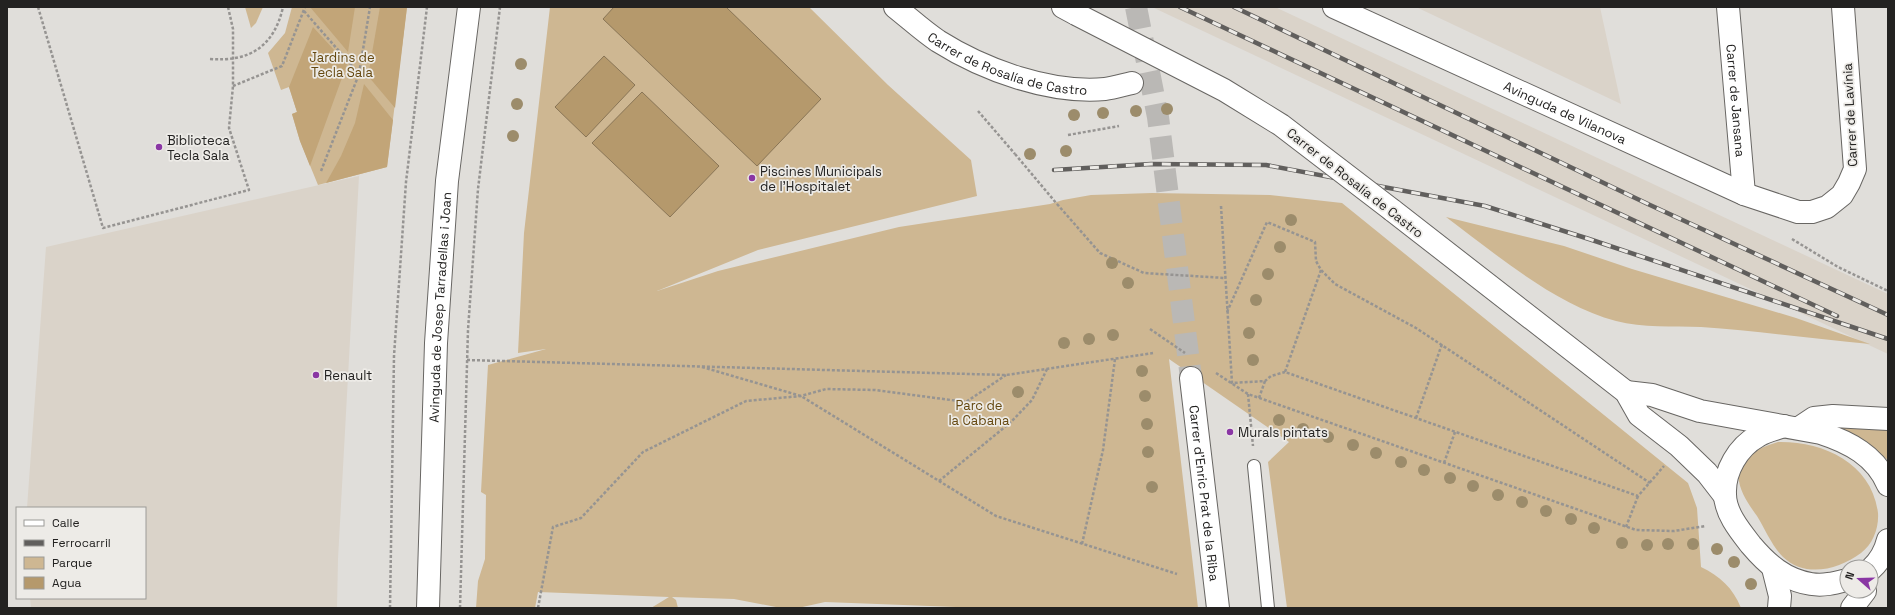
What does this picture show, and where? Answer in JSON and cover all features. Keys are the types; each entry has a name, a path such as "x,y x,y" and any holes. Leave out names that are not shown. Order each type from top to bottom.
{"street":[{"name":"Avinguda de Josep Tarradellas i Joan","path":"428,608 436,343 447,181 469,7"},
{"name":"Carrer de Rosalía de Castro","path":"895,7 937,40 964,56 995,71 1060,87 1105,89 1132,83"},
{"name":"Avinguda de Vilanova","path":"1334,7 1744,194 1798,212"},
{"name":"Carrer de Jansana","path":"1728,7 1744,194"},
{"name":"Carrer de Lavínia","path":"1798,212 1812,212 1827,207 1842,195 1855,169 1843,7"},
{"name":"Carrer de Rosalía de Castro","path":"1070,10 1224,90 1281,126 1392,210 1626,392 1639,415 1678,446 1707,473 1724,495"},
{"name":"Carrer d'Enric Prat de la Riba","path":"1191,378 1218,608"},
{"path":"1626,392 1652,395 1700,411 1792,427 1835,437 1864,454 1878,468 1888,485"},
{"path":"1839,582 1826,585 1810,584 1793,579 1773,568 1758,554 1735,524 1724,495 1727,476 1740,450 1758,435 1792,427 1814,418 1833,416 1888,419"},
{"path":"1879,565 1888,540"},
{"path":"1773,568 1780,596 1779,608"},
{"path":"1852,608 1859,599"}],"lane":[{"path":"1254,466 1268,608"}],"path":[{"path":"38,7 102,228 249,190 229,128 233,86 233,29 228,7"},
{"path":"210,59 233,60 244,56 263,45 273,34 280,20 283,7"},
{"path":"233,86 282,66 305,7"},
{"path":"320,171 359,74 370,7"},
{"path":"390,608 394,356 406,182 427,7"},
{"path":"460,608 467,360 478,189 500,7"},
{"path":"304,12 359,74"},
{"path":"978,111 1100,253 1144,273 1225,278"},
{"path":"1068,135 1119,126"},
{"path":"1221,206 1232,383"},
{"path":"1227,312 1267,222 1315,242 1316,261 1321,270 1335,284 1416,328 1442,344 1650,483"},
{"path":"1789,237 1838,267 1888,291"},
{"path":"1285,372 1321,270"},
{"path":"1150,329 1188,354"},
{"path":"1416,418 1442,344"},
{"path":"467,360 1006,375 1153,353"},
{"path":"1082,544 1103,450 1115,359"},
{"path":"698,366 801,396 996,516 1176,574"},
{"path":"939,481 1011,422 1032,400 1047,369"},
{"path":"1213,371 1248,394 1626,527 1636,530 1674,532 1706,526"},
{"path":"1259,398 1265,381 1271,376 1285,372 1638,496"},
{"path":"538,608 553,527 581,518 643,452 746,401 801,396 826,389 875,390 966,402 1006,375"},
{"path":"1232,383 1265,381"},
{"path":"1248,394 1254,466"},
{"path":"1444,463 1455,432"},
{"path":"1626,527 1638,496 1665,464"}],"shaded area":[{"path":"1152,7 1275,7 1888,294 1888,354"},
{"path":"1416,7 1600,7 1621,104"},
{"path":"359,176 338,559 337,608 31,608 30,599 146,599 146,507 27,507 46,247"}],"green space":[{"path":"245,7 263,7 256,23 251,28"},
{"name":"Jardins de Tecla Sala","path":"292,7 407,7 387,167 318,185 300,141 292,114 297,112 289,87 281,90 268,53 285,33"},
{"path":"310,7 355,7 348,52"},
{"path":"380,7 407,7 395,108 368,76"},
{"name":"Parc de la Cabana","path":"550,7 809,7 888,85 971,160 977,196 758,250 657,291 718,271 899,227 1050,204 1091,195 1152,193 1270,195 1342,203 1688,483 1697,508 1701,567 1714,574 1725,583 1734,594 1741,608 1287,608 1268,462 1289,442 1169,359 1198,608 982,608 825,602 798,608 781,608 734,599 672,597 676,600 678,608 651,608 669,597 538,592 535,608 476,608 478,581 485,559 486,495 481,492 488,365 546,349 518,353 524,233"},
{"path":"313,27 347,64 310,166 300,141 292,114 297,112 289,87"},
{"path":"364,84 393,120 387,167 326,183 341,156 355,123"},
{"path":"1446,217 1564,246 1632,269 1796,318 1870,344 1701,327 1647,326 1616,321 1570,303 1548,291"},
{"path":"1829,425 1888,427 1888,460 1869,446"},
{"path":"1778,442 1812,446 1843,458 1856,468 1866,481 1874,496 1878,513 1876,530 1872,540 1861,553 1852,559 1839,559 1839,565 1822,569 1811,569 1801,568 1792,564 1775,548 1757,516 1750,507 1739,484 1739,472 1745,460 1754,452"}],"water":[{"path":"614,7 726,7 821,99 757,166 603,19"},
{"path":"604,56 635,85 586,137 555,107"},
{"path":"642,92 719,166 670,217 592,143"}],"tunnel":[{"path":"1136,7 1158,117 1191,378"}],"railway":[{"path":"1180,7 1837,316"},
{"path":"1234,7 1650,205 1888,315"},
{"path":"1054,170 1151,164 1266,165 1485,206 1589,239 1888,339"}],"place":[{"name":"Biblioteca Tecla Sala","path":"159,147"},
{"name":"Piscines Municipals de l'Hospitalet","path":"752,178"},
{"name":"Renault","path":"316,375"},
{"name":"Murals pintats","path":"1230,432"}]}
